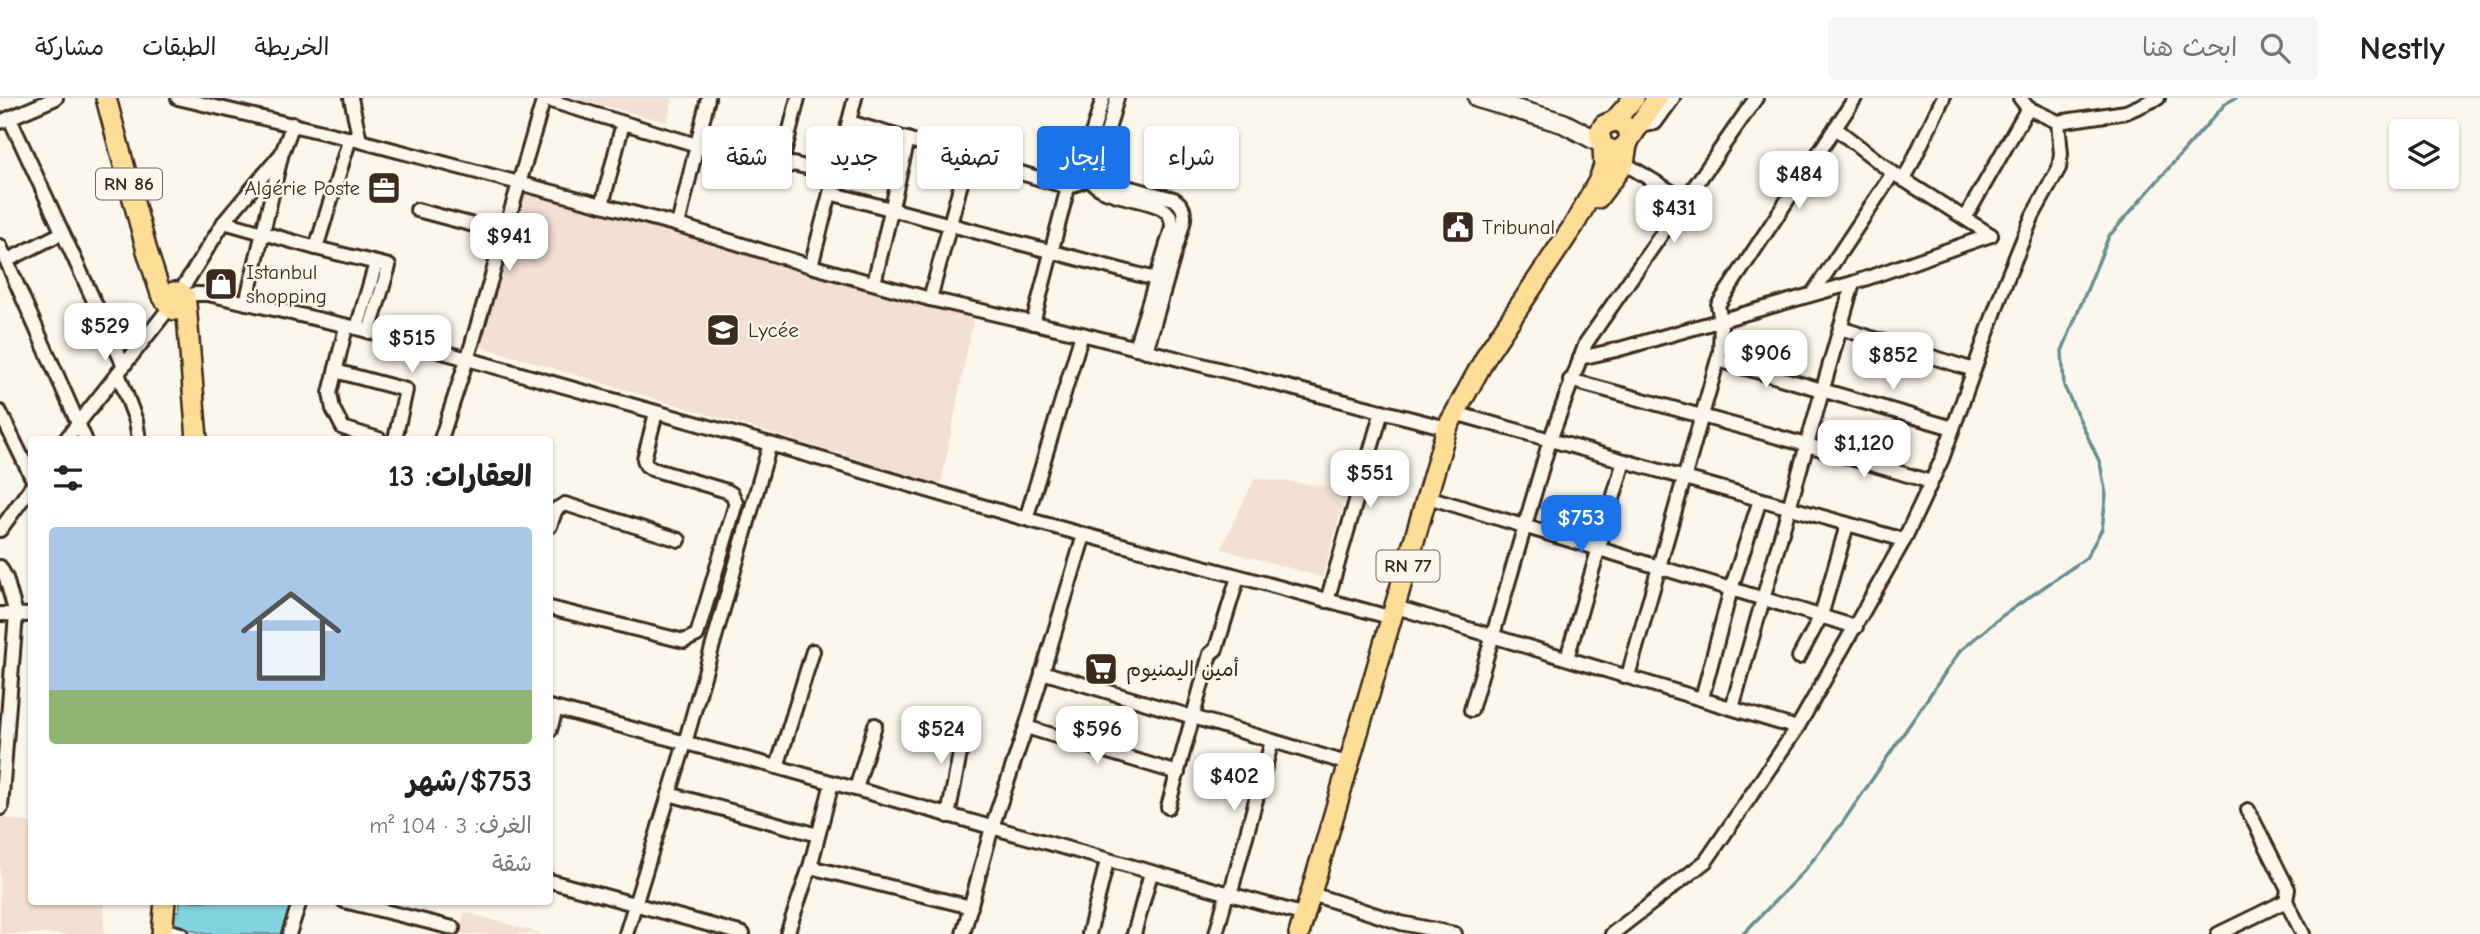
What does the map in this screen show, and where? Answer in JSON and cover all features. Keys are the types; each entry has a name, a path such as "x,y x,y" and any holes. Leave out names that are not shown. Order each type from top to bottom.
{"main road":[{"name":"RN 86","path":"106,98 144,244 153,269 177,301 189,348 197,436"},
{"path":"1478,98 1563,123 1617,152 1630,143 1627,128 1619,122 1563,123"},
{"path":"1602,145 1600,133 1634,98"},
{"name":"RN 77","path":"1574,225 1606,189 1657,98"},
{"name":"RN 77","path":"1299,934 1451,420 1489,354 1574,225 1604,166 1602,145"},
{"path":"165,905 168,932"}],"street":[{"path":"56,98 5,121 62,233 121,369 138,436"},
{"path":"178,98 355,139 678,225 930,299 1082,334 1381,411 1451,420 1550,440 1904,540"},
{"path":"316,248 355,139 351,98"},
{"path":"678,225 708,98"},
{"path":"791,126 798,98"},
{"path":"848,126 855,98"},
{"path":"1096,126 1103,98"},
{"path":"1109,126 1117,98"},
{"path":"1673,98 1656,123 1630,143 1685,200"},
{"path":"1471,710 1550,440 1570,380 1586,343 1756,98"},
{"path":"1628,676 1718,359 1721,321 1718,305 1855,98"},
{"path":"1904,180 1943,98"},
{"path":"1965,218 2024,103 2058,122 2126,112 2158,98"},
{"path":"442,436 544,99 702,147"},
{"path":"849,122 917,142"},
{"path":"1612,934 1706,861 1797,728 1904,540 1953,428 2033,215 2059,168 2061,154 2058,122"},
{"path":"601,205 623,123"},
{"path":"246,303 282,153 293,124"},
{"path":"1580,358 1853,283 1991,235 1892,173 1835,128"},
{"path":"874,283 908,139"},
{"path":"68,436 177,301 224,222 282,153"},
{"path":"1813,293 1892,173"},
{"path":"1130,188 1174,199 1184,213 1183,224 1141,349"},
{"path":"811,266 831,189"},
{"path":"930,299 959,189"},
{"path":"1033,323 1068,189"},
{"path":"1101,189 1162,207 1170,215 1172,226 1155,279 1141,349"},
{"path":"830,193 1155,279"},
{"path":"417,210 504,233"},
{"path":"224,222 376,263 357,329 335,371 330,393 333,409 343,428 369,436"},
{"path":"6,261 62,233"},
{"path":"0,246 84,436"},
{"path":"1732,708 1853,283"},
{"path":"177,301 204,293 357,329 1238,577 1327,601 1395,613 1493,636 1797,728"},
{"path":"1840,328 1974,370"},
{"path":"1026,519 1082,334"},
{"path":"1718,359 1953,428"},
{"path":"335,371 406,390 396,436"},
{"path":"1570,380 1931,482"},
{"path":"1327,601 1381,411"},
{"path":"0,412 28,470"},
{"path":"553,609 684,641 697,635 736,503 732,494 727,491 646,465 644,458 656,413"},
{"path":"626,934 685,743 770,444"},
{"path":"1567,658 1624,461"},
{"path":"0,530 28,492"},
{"path":"1427,497 1856,627"},
{"path":"1702,698 1731,589 1759,500"},
{"path":"553,516 555,509 565,504 680,540"},
{"path":"1799,657 1821,616 1847,525"},
{"path":"963,934 992,827 1084,535"},
{"path":"0,567 6,578 16,614 1,808"},
{"path":"1168,807 1210,654 1216,649 1238,577"},
{"path":"0,614 28,615"},
{"path":"777,767 813,651"},
{"path":"1042,672 1350,764"},
{"path":"553,708 777,767 1305,915"},
{"path":"948,816 967,722"},
{"path":"856,789 875,725"},
{"path":"1026,726 1178,773"},
{"path":"1216,934 1272,741"},
{"path":"787,934 810,867 832,783"},
{"path":"669,794 818,835"},
{"path":"2248,810 2288,889 2286,901 2303,934"},
{"path":"1088,934 1107,861"},
{"path":"810,867 971,907"},
{"path":"1134,934 1151,873"},
{"path":"553,882 743,934"},
{"path":"1312,894 1399,928 1455,934"},
{"path":"2218,934 2286,901"},
{"path":"289,934 299,905"},
{"path":"360,905 453,928"}],"shaded area":[{"path":"573,98 673,98 667,122"},
{"name":"Lycée","path":"520,184 974,315 941,484 472,344"},
{"path":"1255,478 1324,486 1328,489 1327,494 1343,506 1322,577 1221,549"},
{"path":"0,817 28,822 28,905 104,905 104,934 0,934"},
{"path":"465,912 542,934 458,934"}],"water":[{"path":"180,905 291,905 282,934 207,934 172,926 173,911 179,911"}],"waterway":[{"path":"1743,934 1805,870 1843,822 1960,651 2002,616 2086,558 2102,529 2106,495 2100,463 2064,386 2062,351 2109,236 2226,103 2236,98"}],"place":[{"name":"Algérie Poste","path":"384,188"},
{"name":"Tribunal","path":"1458,227"},
{"name":"Istanbul shopping","path":"221,284"},
{"name":"Lycée","path":"723,330"},
{"name":"أمين اليمنيوم","path":"1101,669"}]}
